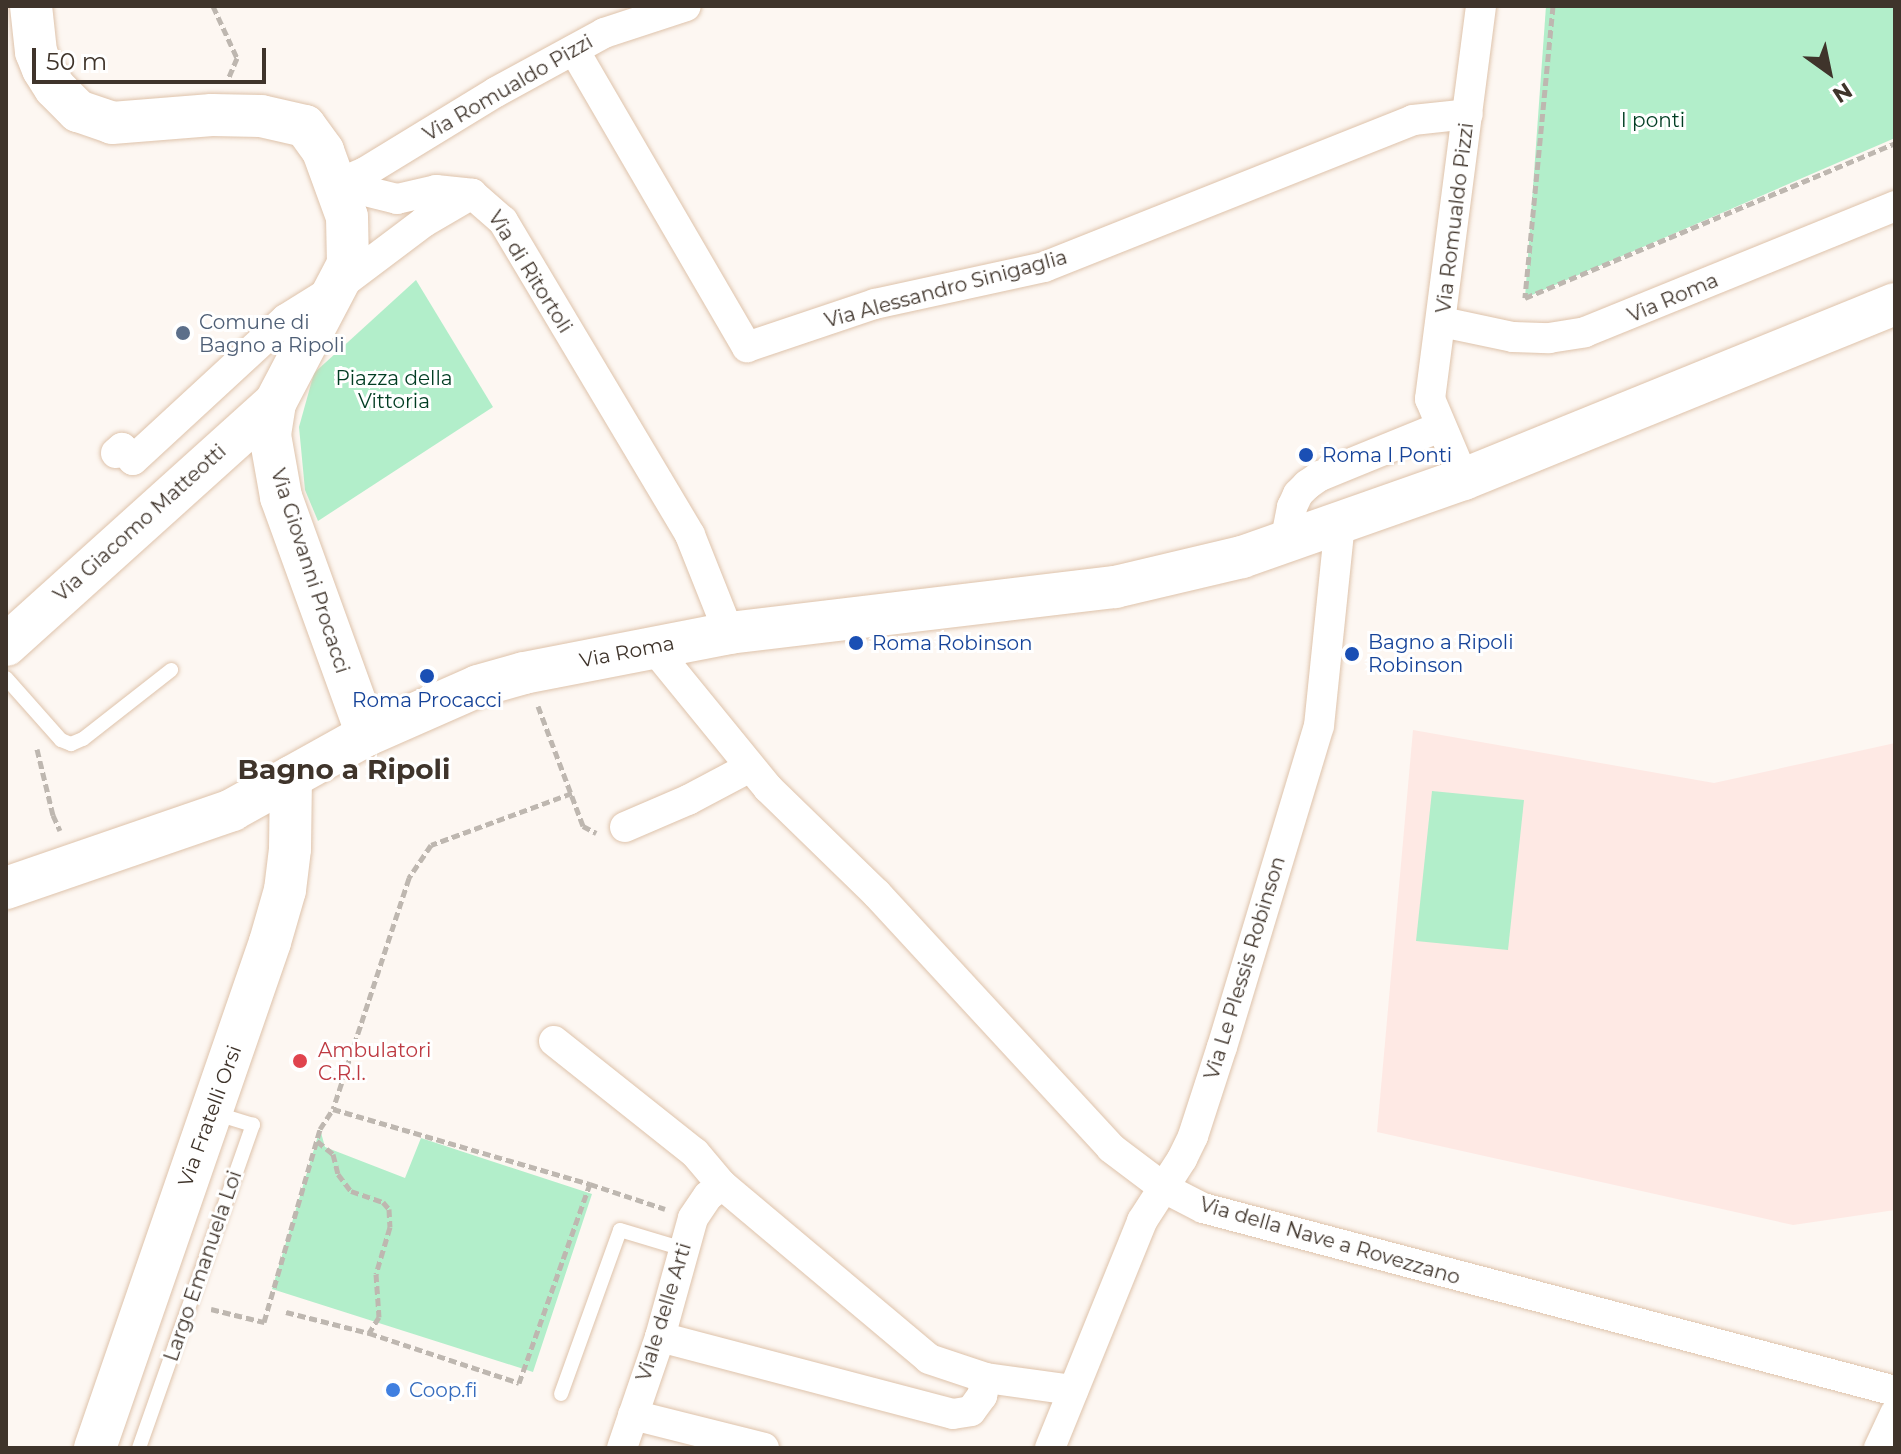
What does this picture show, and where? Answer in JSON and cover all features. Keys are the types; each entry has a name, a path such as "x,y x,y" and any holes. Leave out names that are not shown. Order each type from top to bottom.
{"street":[{"path":"31,6 32,34 39,60 55,88 78,111 112,123 212,115 261,116 305,126 323,151 347,217 350,250 339,286 275,403"},
{"name":"Via Romualdo Pizzi","path":"337,184 365,172 496,92 604,33 686,6"},
{"name":"Via Romualdo Pizzi","path":"1440,427 1430,399 1481,6"},
{"name":"Via Alessandro Sinigaglia","path":"574,50 747,347 875,304 1044,267 1413,120 1468,114"},
{"name":"Via di Ritortoli","path":"337,184 397,199 436,190 472,194 503,221 682,522 729,633"},
{"path":"116,453 122,448 133,460 286,319 339,286 424,222 472,194"},
{"name":"Via Roma","path":"1442,322 1513,337 1549,338 1585,332 1895,206"},
{"name":"Via Roma","path":"6,888 211,819 367,735 478,686 729,633 1115,587 1174,575 1285,543 1464,479 1895,304"},
{"name":"Via Giacomo Matteotti","path":"6,645 275,403"},
{"name":"Via Giovanni Procacci","path":"275,403 270,435 281,497 367,735"},
{"path":"1285,543 1292,507 1307,485 1320,476 1440,427 1464,479"},
{"name":"Via Le Plessis Robinson","path":"1050,1448 1142,1221 1193,1136 1310,759 1324,687 1340,523"},
{"name":"Via della Nave a Rovezzano","path":"653,647 750,767 877,894 1111,1148 1164,1188 1203,1208 1895,1391"},
{"path":"625,827 688,800 750,767"},
{"name":"Via Fratelli Orsi","path":"95,1448 244,1022 285,890 290,849 291,777"},
{"path":"554,1041 695,1153 722,1185 913,1348 943,1365 986,1378 1073,1390"},
{"name":"Viale delle Arti","path":"622,1448 660,1337 683,1249 699,1208 722,1185"},
{"path":"660,1337 953,1414 971,1411 982,1396 986,1378"},
{"path":"1879,1448 1895,1413"},
{"path":"633,1415 679,1438 764,1448"}],"lane":[{"path":"6,678 61,740 71,744 83,739 171,670"},
{"name":"Largo Emanuela Loi","path":"139,1448 253,1125 211,1112"},
{"path":"561,1394 620,1230 683,1249"}],"path":[{"path":"212,115 237,58 213,6"},
{"path":"1553,6 1525,298 1895,143"},
{"path":"535,699 583,826 602,837 625,827"},
{"path":"34,737 53,815 76,865"},
{"path":"190,1303 264,1322 320,1129 333,1109 409,878 431,845 572,793"},
{"path":"333,1109 590,1184"},
{"path":"317,1141 333,1154 338,1174 351,1191 383,1202 389,1209 390,1227 376,1274 379,1317 369,1333"},
{"path":"286,1312 369,1333 519,1383"}],"shaded area":[{"path":"1413,730 1714,783 1895,743 1895,1210 1793,1225 1377,1132"}],"green space":[{"name":"I ponti","path":"1546,6 1895,6 1895,138 1525,298"},
{"name":"Piazza della Vittoria","path":"416,280 493,407 318,521 305,490 299,427 314,373"},
{"path":"1432,791 1524,800 1508,950 1416,941"},
{"path":"320,1129 325,1147 405,1178 421,1138 592,1194 533,1372 272,1289"}],"place":[{"name":"Comune di Bagno a Ripoli","path":"183,333"},
{"name":"Roma I Ponti","path":"1306,455"},
{"name":"Roma Robinson","path":"856,643"},
{"name":"Bagno a Ripoli Robinson","path":"1352,654"},
{"name":"Roma Procacci","path":"427,676"},
{"name":"Ambulatori C.R.I.","path":"300,1061"},
{"name":"Coop.fi","path":"393,1390"}],"district":[{"name":"Bagno a Ripoli","path":"344,769"}]}
